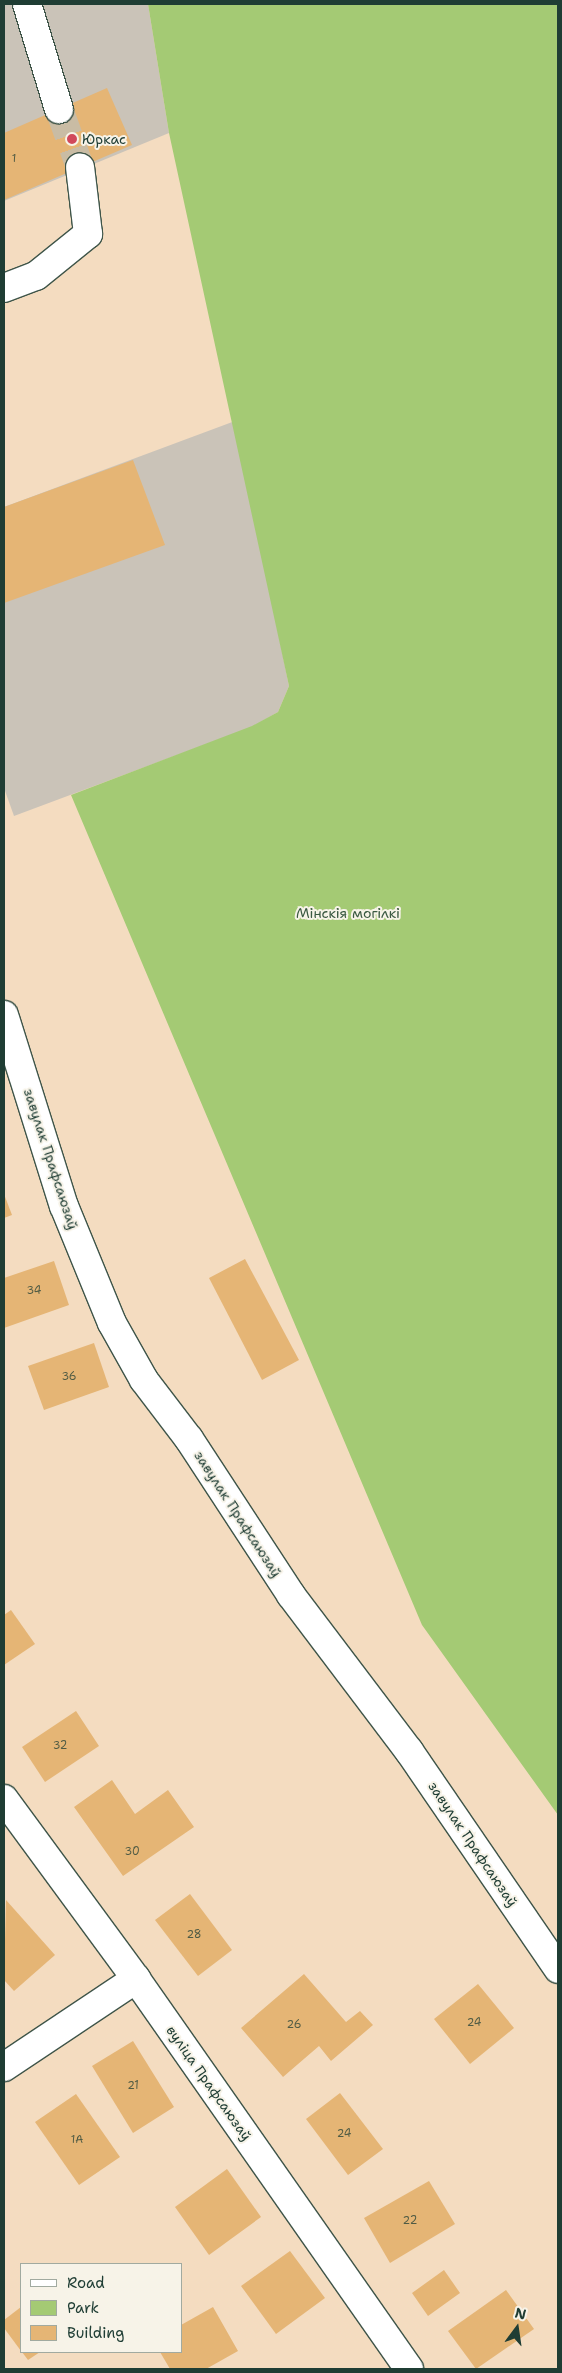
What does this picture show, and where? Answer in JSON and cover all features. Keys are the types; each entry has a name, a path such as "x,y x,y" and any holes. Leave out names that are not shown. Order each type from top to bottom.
{"street":[{"path":"27,4 59,109"},
{"path":"4,288 36,276 88,234 80,167"},
{"name":"завулак Прафсаюзаў","path":"4,1015 64,1206 112,1323 144,1380 189,1439 291,1595 409,1751 558,1969"},
{"name":"вуліца Прафсаюзаў","path":"4,1799 136,1979 409,2369"},
{"path":"4,2067 136,1979"}],"shaded area":[{"path":"4,4 148,4 169,133 4,201"},
{"path":"235,421 289,686 278,712 252,727 14,816 4,788 4,507"}],"green space":[{"name":"Мінскія могілкі","path":"148,4 558,4 558,1815 422,1625 71,795 252,726 278,712 289,686 169,133"}],"building":[{"path":"107,88 132,145 4,200 4,133"},
{"path":"133,460 165,545 4,603 4,507"},
{"path":"4,1194 12,1215 4,1218"},
{"path":"245,1259 299,1360 262,1380 209,1278"},
{"path":"54,1261 69,1305 4,1328 4,1278"},
{"path":"94,1343 109,1387 44,1410 28,1366"},
{"path":"11,1610 35,1644 4,1665 4,1615"},
{"path":"76,1711 99,1746 45,1782 22,1747"},
{"path":"112,1780 135,1814 168,1790 194,1827 123,1876 74,1807"},
{"path":"190,1894 232,1950 198,1976 155,1920"},
{"path":"6,1900 55,1955 14,1991 4,1980"},
{"path":"304,1974 346,2022 360,2011 373,2025 331,2061 319,2046 283,2077 241,2028"},
{"path":"478,1984 514,2028 470,2064 434,2019"},
{"path":"133,2041 174,2107 133,2133 92,2066"},
{"path":"340,2093 383,2149 348,2175 306,2119"},
{"path":"76,2094 120,2157 79,2185 35,2122"},
{"path":"227,2169 261,2217 209,2255 175,2207"},
{"path":"429,2181 455,2224 390,2263 364,2218"},
{"path":"290,2251 325,2298 276,2334 241,2286"},
{"path":"444,2270 460,2293 428,2316 412,2293"},
{"path":"506,2290 534,2329 476,2369 448,2331"},
{"path":"213,2307 238,2351 206,2369 170,2369 161,2353 182,2353 182,2324"},
{"path":"20,2308 20,2350 4,2328 4,2320"},
{"path":"23,2353 38,2353 28,2360"}],"tunnel":[{"path":"59,109 80,167"}],"place":[{"name":"Юркас","path":"72,139"}]}
